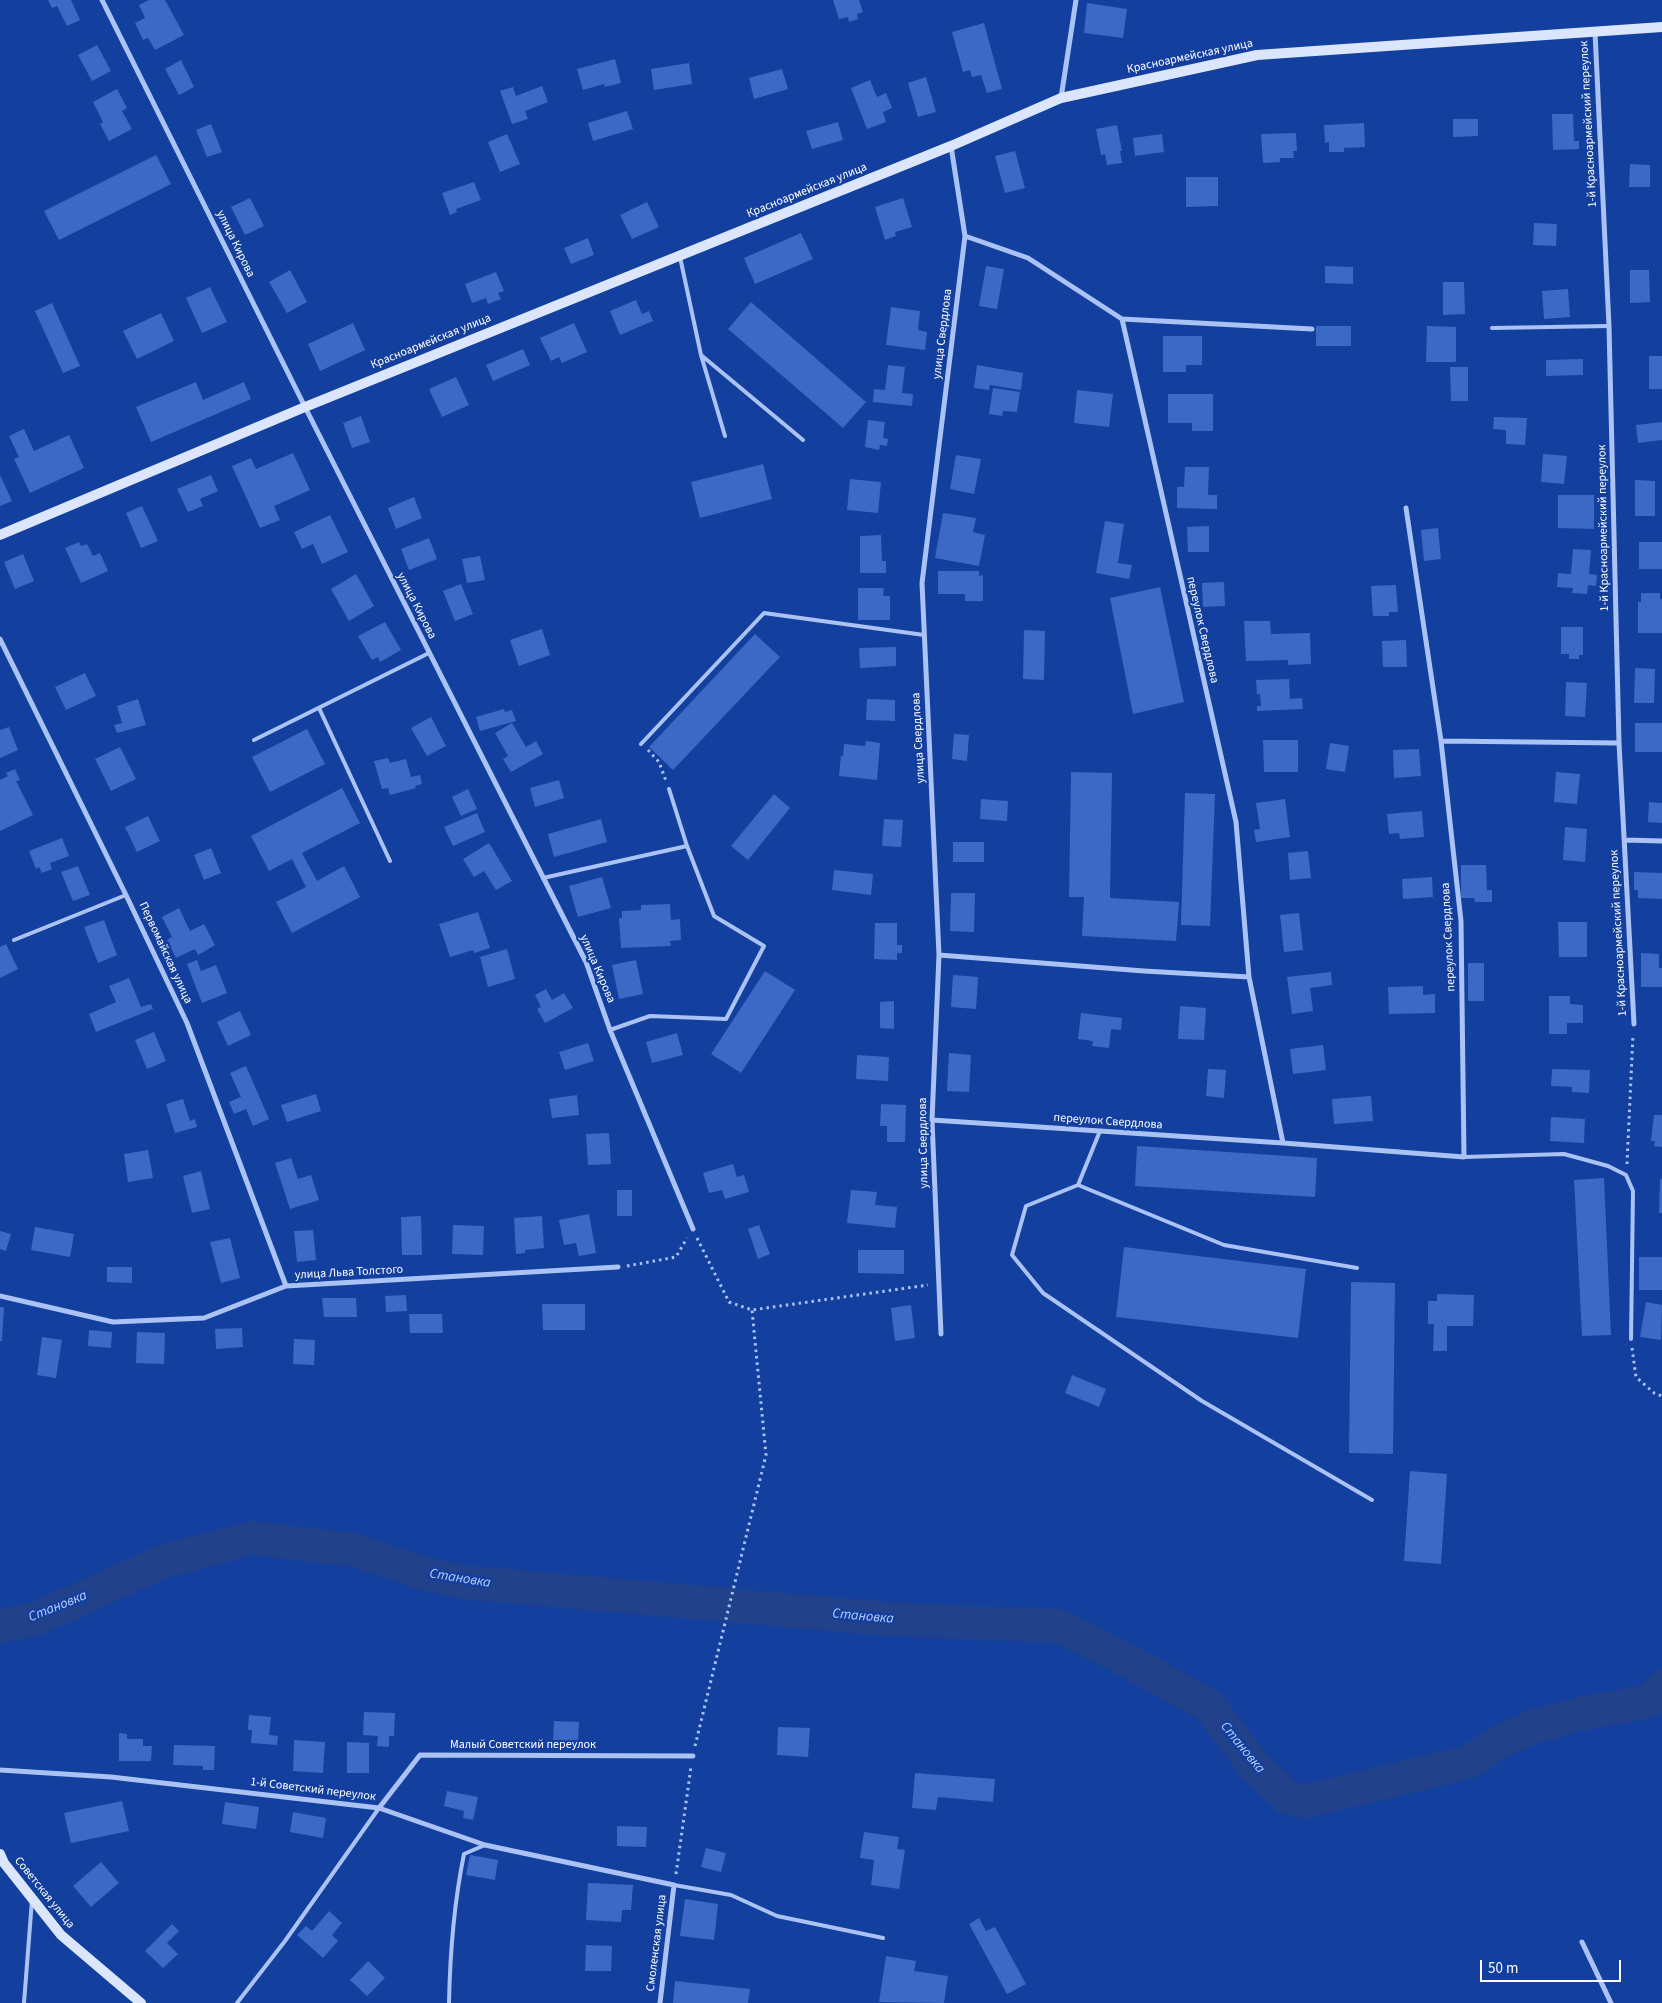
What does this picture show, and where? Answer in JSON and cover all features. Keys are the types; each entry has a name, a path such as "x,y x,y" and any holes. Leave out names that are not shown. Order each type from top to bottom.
{"main road":[{"name":"Красноармейская улица","path":"0,535 305,407 951,146 1061,98 1257,55 1662,27"},
{"name":"Советская улица","path":"1,1861 61,1935 141,2003"}],"street":[{"name":"улица Кирова","path":"102,0 429,654 586,962 610,1030 693,1229"},
{"path":"1061,98 1076,0"},
{"name":"1-й Красноармейский переулок","path":"1595,32 1609,326 1619,743 1634,1024"},
{"name":"улица Свердлова","path":"941,1334 932,1120 939,955 922,583 965,236 951,146"},
{"path":"965,236 1028,258 1122,319 1312,329"},
{"name":"переулок Свердлова","path":"1122,319 1236,822 1249,977 1282,1143"},
{"name":"переулок Свердлова","path":"932,1120 1464,1157 1461,921 1442,741 1406,508"},
{"name":"Первомайская улица","path":"0,638 187,1023 286,1286"},
{"path":"1442,741 1619,743"},
{"path":"1625,840 1662,841"},
{"path":"939,955 1249,977"},
{"name":"улица Льва Толстого","path":"0,1296 113,1322 204,1318 286,1286 618,1267"},
{"name":"Малый Советский переулок","path":"379,1808 420,1755 693,1756"},
{"name":"1-й Советский переулок","path":"0,1770 111,1777 379,1808 485,1845 674,1885"},
{"name":"Смоленская улица","path":"660,2003 674,1885"},
{"path":"1582,1942 1611,2003"}],"lane":[{"path":"680,255 701,355 725,436"},
{"path":"1492,328 1609,326"},
{"path":"701,355 804,440"},
{"path":"641,744 764,613 924,635"},
{"path":"254,740 429,654"},
{"path":"319,708 390,861"},
{"path":"610,1030 650,1016 726,1020 764,946 714,916 687,846 668,789"},
{"path":"543,878 687,846"},
{"path":"14,940 126,895"},
{"path":"1078,1185 1100,1131"},
{"path":"1464,1157 1564,1154 1608,1166 1626,1175 1633,1190 1631,1339"},
{"path":"1357,1268 1224,1245 1078,1185 1026,1206 1012,1255 1043,1293 1202,1401 1372,1500"},
{"path":"236,2003 285,1942 379,1808"},
{"path":"449,2003 450,1953 458,1880 464,1854 485,1845"},
{"path":"674,1885 731,1895 777,1916 883,1938"},
{"path":"24,2003 32,1898"}],"path":[{"path":"641,744 659,762 668,789"},
{"path":"1626,1175 1634,1024"},
{"path":"618,1267 676,1257 693,1229"},
{"path":"693,1229 729,1302 752,1310 939,1283"},
{"path":"674,1885 693,1756 766,1455 752,1310"},
{"path":"1631,1339 1636,1377 1654,1393 1662,1396"}],"building":[{"path":"48,0 71,0 80,20 67,26 57,6 52,8"},
{"path":"149,0 165,0 184,35 155,50 148,38 143,40 135,23 145,18 139,5"},
{"path":"833,0 859,0 863,12 857,14 858,19 849,22 848,17 839,19"},
{"path":"1087,3 1127,9 1123,38 1084,33"},
{"path":"984,23 1002,89 987,93 981,75 972,77 970,70 963,72 952,32"},
{"path":"97,45 111,71 92,81 78,55"},
{"path":"615,59 621,83 605,87 604,84 583,90 577,69"},
{"path":"181,60 194,87 179,95 165,69"},
{"path":"689,63 692,84 654,90 651,69"},
{"path":"782,69 788,89 754,99 749,78"},
{"path":"926,77 936,112 918,117 908,83"},
{"path":"870,80 877,97 886,93 892,108 883,112 886,122 867,129 851,88"},
{"path":"542,86 548,102 525,111 528,119 512,124 500,91 513,87 516,96"},
{"path":"117,89 127,108 122,111 132,129 109,141 100,124 103,122 93,102"},
{"path":"627,111 633,129 593,141 588,123"},
{"path":"1552,114 1573,114 1574,141 1579,141 1579,149 1553,150"},
{"path":"1453,119 1478,119 1478,136 1453,137"},
{"path":"838,122 843,140 812,149 806,131"},
{"path":"1364,123 1365,147 1344,148 1344,152 1329,152 1329,142 1325,143 1324,125"},
{"path":"211,124 222,152 207,157 196,130"},
{"path":"1117,125 1122,151 1120,151 1122,163 1107,165 1105,154 1101,155 1096,129"},
{"path":"1296,133 1297,151 1293,151 1294,158 1280,158 1280,162 1263,163 1261,134"},
{"path":"507,134 520,164 500,172 488,142"},
{"path":"1162,134 1164,152 1135,156 1133,138"},
{"path":"1015,151 1025,188 1005,193 995,156"},
{"path":"156,155 171,184 59,240 44,211"},
{"path":"1630,164 1650,165 1650,187 1629,187"},
{"path":"1186,177 1218,177 1218,206 1186,207"},
{"path":"474,182 481,200 456,209 457,212 450,215 442,193"},
{"path":"250,198 264,226 245,235 231,207"},
{"path":"903,198 912,227 895,232 896,236 885,240 875,207"},
{"path":"647,202 659,227 632,239 620,215"},
{"path":"1534,223 1557,224 1556,246 1533,245"},
{"path":"801,233 813,259 755,284 744,258"},
{"path":"588,238 594,255 571,264 564,248"},
{"path":"986,266 1004,269 997,309 979,306"},
{"path":"1325,266 1353,267 1353,284 1325,283"},
{"path":"290,270 307,302 287,313 269,282"},
{"path":"1630,270 1649,270 1650,302 1630,303"},
{"path":"496,272 504,291 498,293 501,299 488,304 486,298 472,303 465,284"},
{"path":"1443,282 1464,282 1465,314 1443,315"},
{"path":"210,287 227,322 202,333 186,298"},
{"path":"1568,289 1570,317 1544,319 1542,291"},
{"path":"636,300 642,314 649,311 653,321 620,335 610,311"},
{"path":"751,302 866,402 843,428 728,329"},
{"path":"52,303 80,366 63,373 35,311"},
{"path":"891,307 920,311 918,330 927,332 925,350 886,345"},
{"path":"161,313 174,341 137,359 123,331"},
{"path":"353,323 365,350 320,371 308,344"},
{"path":"574,323 587,352 562,363 559,357 551,361 540,338"},
{"path":"1316,326 1351,326 1351,346 1316,346"},
{"path":"1427,326 1456,327 1456,362 1426,362"},
{"path":"1163,336 1202,336 1202,365 1186,365 1186,372 1163,372"},
{"path":"523,349 530,365 493,381 486,365"},
{"path":"1649,356 1662,356 1662,389 1649,389"},
{"path":"1583,359 1583,375 1546,376 1546,360"},
{"path":"888,365 905,367 902,393 913,394 912,406 873,402 874,389 885,390"},
{"path":"977,365 1023,373 1021,390 990,385 989,390 974,388"},
{"path":"1450,367 1468,367 1468,401 1451,401"},
{"path":"456,377 469,405 442,417 429,389"},
{"path":"196,382 203,400 244,382 251,399 151,442 136,407"},
{"path":"993,388 1020,392 1017,412 1003,411 1002,416 989,414"},
{"path":"1077,390 1113,394 1109,427 1074,423"},
{"path":"1168,394 1213,394 1213,431 1192,431 1192,423 1168,423"},
{"path":"361,416 370,442 352,448 343,423"},
{"path":"1494,417 1527,418 1525,445 1506,444 1506,430 1493,429"},
{"path":"868,420 885,422 883,438 888,439 887,446 880,445 879,450 865,447"},
{"path":"1662,422 1662,440 1638,443 1636,425"},
{"path":"24,429 34,451 69,435 84,468 30,493 14,459 19,457 9,436"},
{"path":"293,453 310,490 274,506 280,520 260,528 232,466 251,458 256,469"},
{"path":"1543,454 1567,456 1564,484 1541,482"},
{"path":"956,455 981,459 974,494 950,489"},
{"path":"763,464 772,499 700,518 691,482"},
{"path":"1185,467 1209,467 1208,495 1217,495 1217,509 1177,508 1177,487 1184,487"},
{"path":"0,475 12,501 0,506"},
{"path":"211,475 218,491 200,499 203,506 188,512 177,489"},
{"path":"850,479 881,482 878,513 847,510"},
{"path":"1635,480 1655,481 1655,516 1635,516"},
{"path":"1558,495 1594,495 1594,529 1558,528"},
{"path":"414,497 422,518 396,529 388,508"},
{"path":"142,506 158,541 141,548 126,513"},
{"path":"943,513 976,518 973,532 985,535 979,566 935,558"},
{"path":"330,515 348,552 322,564 313,544 302,549 294,532"},
{"path":"1105,521 1124,524 1118,563 1132,565 1129,579 1096,573"},
{"path":"1209,526 1209,552 1188,552 1187,527"},
{"path":"1438,528 1441,559 1424,561 1421,530"},
{"path":"881,535 882,561 886,561 886,573 860,573 860,536"},
{"path":"429,538 437,559 409,570 401,549"},
{"path":"79,542 81,546 87,544 93,556 100,553 108,571 81,583 65,548"},
{"path":"1639,542 1662,542 1662,569 1639,569"},
{"path":"1573,549 1591,550 1589,574 1597,575 1596,586 1588,585 1587,594 1572,593 1573,588 1557,587 1558,573 1571,574"},
{"path":"23,554 34,581 15,589 4,562"},
{"path":"480,556 485,580 467,583 462,559"},
{"path":"938,571 979,571 979,576 983,575 983,601 965,601 965,594 938,594"},
{"path":"356,574 374,606 349,621 331,589"},
{"path":"1224,582 1225,606 1203,607 1202,583"},
{"path":"461,584 473,614 455,621 443,591"},
{"path":"1396,585 1398,612 1389,612 1389,616 1373,616 1371,586"},
{"path":"1160,587 1184,702 1133,714 1110,598"},
{"path":"858,588 884,588 883,596 890,596 890,620 858,620"},
{"path":"1641,593 1660,593 1660,599 1662,599 1662,633 1638,633 1638,602 1641,602"},
{"path":"1244,621 1270,621 1271,634 1310,633 1311,664 1288,665 1288,660 1246,661"},
{"path":"385,622 401,650 380,662 378,657 372,660 358,636"},
{"path":"1561,627 1583,627 1583,655 1579,655 1579,659 1569,659 1569,654 1561,654"},
{"path":"542,629 550,655 519,666 510,640"},
{"path":"1024,630 1045,631 1044,680 1023,679"},
{"path":"755,634 780,657 673,770 649,747"},
{"path":"1406,640 1407,667 1383,667 1382,641"},
{"path":"896,647 896,666 860,668 859,648"},
{"path":"1635,668 1655,669 1654,703 1634,703"},
{"path":"85,673 96,696 66,710 55,687"},
{"path":"1289,679 1290,699 1302,698 1303,709 1257,711 1257,706 1261,706 1260,694 1257,694 1256,680"},
{"path":"1566,682 1587,683 1585,717 1565,716"},
{"path":"138,699 146,725 117,733 114,725 122,723 117,706"},
{"path":"867,699 895,700 895,721 866,720"},
{"path":"504,709 505,712 512,710 516,721 480,731 476,717"},
{"path":"431,717 446,746 427,756 411,728"},
{"path":"512,723 526,747 536,741 543,754 511,772 503,759 508,756 495,733"},
{"path":"1635,723 1662,723 1662,752 1635,752"},
{"path":"9,727 18,750 0,758 0,730"},
{"path":"307,729 325,764 270,792 252,757"},
{"path":"954,734 969,735 967,761 952,759"},
{"path":"1263,740 1298,740 1298,772 1264,772"},
{"path":"866,741 880,743 877,780 839,776 844,744 865,746"},
{"path":"1330,743 1349,746 1345,772 1326,769"},
{"path":"120,747 136,779 111,791 95,759"},
{"path":"1419,749 1421,776 1394,778 1393,750"},
{"path":"388,758 390,763 406,759 411,777 420,775 422,784 415,786 416,788 390,795 388,788 382,789 374,761"},
{"path":"15,769 20,780 16,781 33,815 0,831 0,780 8,776 6,773"},
{"path":"1071,772 1112,773 1110,898 1179,902 1176,941 1082,936 1084,897 1069,897"},
{"path":"1556,772 1580,774 1577,804 1554,802"},
{"path":"559,780 564,798 535,807 530,788"},
{"path":"342,788 360,823 302,853 317,881 344,866 360,897 292,933 276,902 306,887 292,859 269,871 251,836"},
{"path":"468,789 477,809 461,816 452,797"},
{"path":"1185,793 1215,794 1210,926 1181,925"},
{"path":"774,794 790,808 748,860 731,846"},
{"path":"981,799 1008,801 1007,821 980,819"},
{"path":"1285,799 1290,837 1256,842 1254,830 1260,829 1256,803"},
{"path":"1649,802 1662,803 1662,823 1648,822"},
{"path":"1422,811 1424,837 1400,839 1399,833 1389,834 1387,814"},
{"path":"477,813 485,832 453,846 444,827"},
{"path":"148,816 160,841 137,852 125,827"},
{"path":"601,819 607,842 554,857 548,834"},
{"path":"884,819 903,820 901,847 882,846"},
{"path":"1565,827 1587,829 1585,862 1563,860"},
{"path":"62,838 69,856 50,863 52,869 42,873 39,867 36,869 29,851"},
{"path":"953,842 984,842 984,862 953,862"},
{"path":"489,843 512,881 496,890 484,871 474,877 463,859"},
{"path":"211,848 221,873 204,880 194,855"},
{"path":"1308,851 1311,878 1290,880 1288,853"},
{"path":"1461,865 1486,865 1487,890 1492,890 1492,902 1475,902 1474,898 1461,898"},
{"path":"78,866 90,895 73,901 61,872"},
{"path":"834,870 873,874 871,895 832,890"},
{"path":"1634,872 1662,873 1662,899 1638,898 1638,890 1634,890"},
{"path":"602,877 611,908 578,917 569,886"},
{"path":"1432,877 1433,897 1403,899 1402,879"},
{"path":"951,893 975,893 974,932 950,931"},
{"path":"670,904 671,920 680,919 681,940 670,941 671,946 621,948 619,918 622,918 622,911 641,910 641,905"},
{"path":"179,908 190,931 204,924 215,945 198,955 195,949 176,958 167,940 172,937 162,917"},
{"path":"478,912 490,948 474,953 473,950 450,957 439,924"},
{"path":"1299,913 1303,950 1284,952 1280,915"},
{"path":"104,920 117,955 98,963 84,927"},
{"path":"1558,922 1587,922 1587,957 1559,957"},
{"path":"875,923 897,923 897,945 902,945 902,953 897,953 897,960 874,959"},
{"path":"6,944 18,969 0,978 0,947"},
{"path":"507,949 515,979 488,987 480,957"},
{"path":"1641,953 1659,954 1659,968 1662,968 1662,987 1641,987"},
{"path":"197,960 201,971 216,965 227,993 202,1003 187,964"},
{"path":"636,960 643,994 619,999 612,965"},
{"path":"1468,963 1484,963 1484,1001 1468,1001"},
{"path":"765,971 795,990 741,1073 711,1054"},
{"path":"1331,972 1332,985 1310,988 1313,1011 1292,1014 1287,977"},
{"path":"953,975 978,977 976,1009 951,1007"},
{"path":"129,978 141,1007 151,1004 153,1009 96,1032 89,1014 116,1002 109,986"},
{"path":"1423,986 1423,995 1435,994 1435,1013 1389,1014 1388,987"},
{"path":"546,989 552,1000 564,993 573,1008 545,1023 537,1009 541,1007 535,995"},
{"path":"1549,996 1570,996 1570,1004 1583,1005 1583,1023 1567,1023 1567,1034 1549,1034"},
{"path":"894,1001 894,1029 880,1028 880,1002"},
{"path":"1180,1006 1206,1008 1204,1040 1178,1039"},
{"path":"240,1011 251,1035 228,1046 217,1022"},
{"path":"1081,1013 1122,1018 1121,1030 1111,1029 1109,1048 1092,1046 1093,1041 1078,1039"},
{"path":"154,1032 166,1061 147,1069 135,1040"},
{"path":"677,1033 683,1055 652,1063 646,1042"},
{"path":"588,1043 594,1061 565,1070 559,1052"},
{"path":"1323,1045 1326,1070 1293,1074 1290,1049"},
{"path":"949,1053 971,1055 969,1092 947,1091"},
{"path":"857,1055 889,1057 888,1081 856,1079"},
{"path":"246,1066 269,1119 253,1126 246,1109 234,1114 229,1102 241,1097 230,1073"},
{"path":"1208,1069 1226,1070 1224,1098 1206,1096"},
{"path":"1552,1069 1590,1070 1589,1093 1572,1092 1572,1087 1551,1086"},
{"path":"316,1094 321,1111 287,1122 281,1105"},
{"path":"577,1095 579,1115 552,1118 549,1099"},
{"path":"1371,1096 1373,1121 1334,1124 1332,1099"},
{"path":"183,1099 190,1121 195,1119 197,1127 175,1133 166,1104"},
{"path":"881,1104 906,1105 905,1142 887,1142 887,1126 880,1126"},
{"path":"1654,1115 1662,1115 1662,1147 1654,1146 1655,1141 1651,1141"},
{"path":"1551,1117 1585,1119 1584,1143 1550,1141"},
{"path":"609,1133 611,1164 588,1165 586,1134"},
{"path":"1137,1146 1317,1158 1315,1197 1135,1186"},
{"path":"148,1150 153,1178 128,1182 124,1154"},
{"path":"291,1158 298,1179 311,1175 319,1200 290,1209 275,1163"},
{"path":"733,1164 737,1177 744,1175 749,1192 725,1199 722,1190 709,1193 703,1173"},
{"path":"201,1171 210,1209 192,1213 183,1176"},
{"path":"1604,1178 1611,1335 1582,1336 1574,1180"},
{"path":"1660,1179 1662,1179 1662,1213 1659,1213"},
{"path":"617,1190 632,1190 632,1216 617,1216"},
{"path":"851,1190 877,1192 875,1205 897,1207 895,1228 847,1223"},
{"path":"589,1214 596,1253 579,1256 576,1243 564,1245 559,1220"},
{"path":"421,1216 422,1255 402,1255 401,1217"},
{"path":"542,1216 544,1248 525,1250 525,1253 516,1254 514,1218"},
{"path":"453,1225 484,1226 483,1255 452,1254"},
{"path":"759,1225 770,1254 758,1259 748,1229"},
{"path":"35,1227 74,1234 70,1257 31,1250"},
{"path":"313,1230 316,1260 297,1262 294,1231"},
{"path":"0,1231 11,1234 6,1251 0,1249"},
{"path":"230,1238 240,1278 221,1283 210,1242"},
{"path":"1124,1247 1306,1269 1298,1338 1116,1317"},
{"path":"858,1250 904,1250 904,1274 858,1273"},
{"path":"1639,1257 1662,1257 1662,1290 1639,1290"},
{"path":"107,1267 132,1267 132,1283 107,1282"},
{"path":"1351,1282 1395,1283 1393,1454 1349,1453"},
{"path":"1437,1294 1474,1295 1473,1326 1447,1326 1447,1351 1433,1351 1434,1324 1428,1324 1428,1301 1437,1301"},
{"path":"406,1295 407,1311 386,1312 385,1296"},
{"path":"322,1298 356,1298 357,1317 324,1317"},
{"path":"1646,1302 1662,1305 1661,1340 1640,1337"},
{"path":"542,1304 585,1304 585,1330 543,1330"},
{"path":"911,1305 915,1338 895,1341 891,1308"},
{"path":"0,1307 4,1307 2,1341 0,1341"},
{"path":"409,1314 442,1314 443,1333 410,1333"},
{"path":"242,1328 243,1347 216,1349 215,1329"},
{"path":"89,1330 112,1332 111,1348 88,1346"},
{"path":"137,1332 165,1333 164,1364 136,1363"},
{"path":"42,1337 62,1340 56,1378 37,1375"},
{"path":"294,1339 315,1340 314,1365 293,1364"},
{"path":"1072,1375 1106,1389 1099,1407 1065,1393"},
{"path":"1410,1471 1447,1474 1441,1564 1404,1561"},
{"path":"364,1712 395,1713 394,1736 389,1736 389,1747 377,1746 378,1736 363,1735"},
{"path":"249,1715 271,1717 269,1735 278,1736 277,1745 251,1743 252,1730 248,1730"},
{"path":"554,1721 579,1722 578,1743 553,1742"},
{"path":"778,1727 810,1728 808,1757 777,1755"},
{"path":"119,1733 127,1734 127,1739 143,1739 143,1746 152,1746 151,1761 119,1761"},
{"path":"294,1740 325,1742 323,1773 293,1771"},
{"path":"347,1742 369,1743 369,1773 347,1773"},
{"path":"174,1745 215,1746 214,1770 203,1770 203,1766 173,1765"},
{"path":"915,1773 995,1779 993,1802 938,1797 936,1810 912,1808"},
{"path":"447,1791 478,1797 473,1820 463,1818 464,1811 444,1806"},
{"path":"122,1801 129,1831 71,1843 64,1813"},
{"path":"225,1802 259,1807 256,1829 222,1824"},
{"path":"293,1812 326,1818 323,1838 290,1832"},
{"path":"617,1826 647,1827 646,1847 617,1846"},
{"path":"864,1832 899,1837 897,1849 905,1850 899,1889 871,1885 874,1860 860,1858"},
{"path":"706,1848 726,1853 721,1872 701,1867"},
{"path":"470,1855 498,1860 495,1880 466,1875"},
{"path":"101,1862 119,1883 91,1907 73,1886"},
{"path":"588,1883 633,1885 631,1910 622,1910 621,1922 586,1920"},
{"path":"685,1899 718,1904 714,1940 680,1936"},
{"path":"329,1911 342,1923 332,1935 338,1941 323,1958 297,1935 306,1926 312,1931"},
{"path":"979,1918 986,1931 995,1927 1026,1984 1007,1994 969,1924"},
{"path":"172,1924 179,1931 167,1943 178,1954 163,1968 145,1951"},
{"path":"586,1945 612,1946 611,1971 585,1971"},
{"path":"886,1956 916,1961 914,1971 948,1976 944,2003 879,2002"},
{"path":"368,1961 385,1978 367,1996 350,1980"},
{"path":"675,1981 750,1989 748,2003 673,2003"}],"waterway":[{"name":"Становка","path":"0,1626 36,1619 164,1561 252,1538 355,1550 418,1572 463,1582 888,1619 1059,1626 1208,1705 1252,1763 1288,1798 1307,1801 1469,1762 1499,1742 1535,1726 1584,1713 1651,1701 1662,1687"}]}
